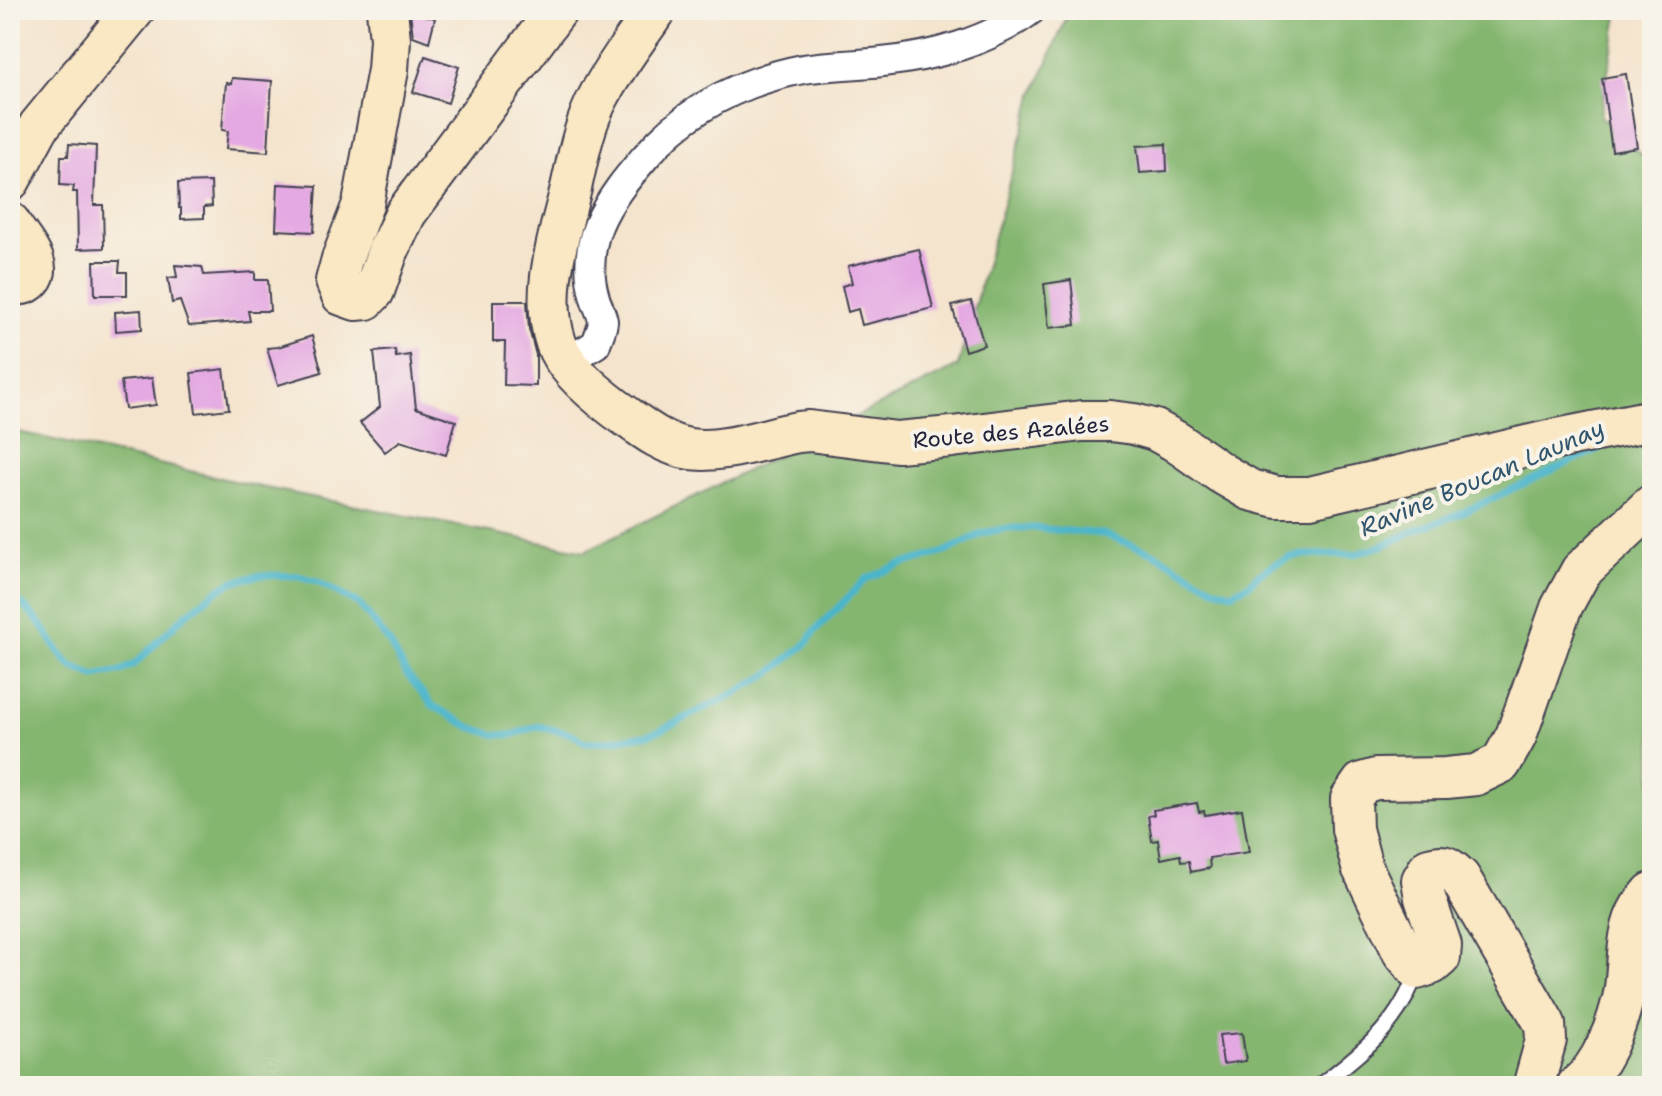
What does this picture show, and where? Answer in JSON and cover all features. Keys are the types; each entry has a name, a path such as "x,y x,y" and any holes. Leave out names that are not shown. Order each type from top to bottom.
{"main road":[{"path":"10,180 39,126 134,10"},
{"path":"387,10 390,39 388,70 363,204 336,281 342,295 356,300 366,299 374,291 406,213 557,10"},
{"path":"566,362 556,345 550,292 555,253 583,136 598,98 656,10"},
{"path":"10,223 36,264 35,273 27,283 20,285 10,282"},
{"name":"Route des Azalées","path":"566,362 602,399 644,429 674,445 692,449 713,450 798,432 823,432 897,442 1082,421 1110,421 1155,430 1250,490 1277,497 1310,497 1340,491 1557,439 1652,420"},
{"path":"1537,1086 1535,1080 1546,1040 1545,1024 1460,878 1447,866 1438,865 1429,868 1422,880 1441,945 1440,957 1432,964 1417,969 1403,952 1362,867 1352,829 1351,799 1362,783 1376,779 1476,775 1501,763 1516,736 1561,608 1581,571 1652,505"},
{"path":"1577,1086 1597,1062 1611,1035 1623,998 1631,936 1639,909 1652,893"}],"street":[{"path":"566,362 596,344 603,322 589,262 598,227 619,187 655,145 682,121 711,101 770,77 805,69 887,62 934,53 978,39 1031,10"}],"lane":[{"path":"1319,1086 1366,1049 1397,1015 1417,969"}],"green space":[{"path":"1070,10 1619,10 1600,116 1652,165 1652,1086 10,1086 10,430 251,485 585,551 958,366 1033,96"}],"building":[{"path":"410,12 435,18 429,42 413,36"},
{"path":"425,56 459,67 448,103 413,92"},
{"path":"1626,74 1637,147 1612,151 1602,78"},
{"path":"232,78 272,81 268,152 226,149 228,131 222,130 226,83 231,84"},
{"path":"69,144 96,146 94,205 103,205 104,248 78,249 77,192 73,192 74,186 60,185 61,156 68,156"},
{"path":"1166,144 1167,171 1140,173 1137,146"},
{"path":"211,182 212,206 204,207 204,218 181,219 178,183"},
{"path":"278,184 317,186 314,232 276,230"},
{"path":"919,249 933,308 862,325 858,309 848,312 842,286 852,283 848,266"},
{"path":"94,261 120,261 119,272 127,272 127,295 95,295"},
{"path":"175,265 202,267 204,275 255,272 255,280 268,280 270,311 248,311 250,321 189,326 180,301 172,303 168,278 177,277"},
{"path":"1071,280 1076,325 1049,328 1044,284"},
{"path":"493,301 527,301 529,329 536,355 536,386 504,385 505,342 493,342"},
{"path":"971,301 984,345 965,351 952,306"},
{"path":"141,310 142,329 116,331 115,312"},
{"path":"312,336 322,372 278,385 267,348"},
{"path":"395,350 396,357 410,355 416,408 456,421 446,455 400,441 385,452 360,423 380,407 374,352"},
{"path":"224,369 229,409 196,413 191,373"},
{"path":"152,378 156,405 125,409 121,381"},
{"path":"1197,803 1199,812 1204,811 1205,815 1242,809 1249,852 1209,858 1210,868 1191,872 1189,861 1181,862 1180,855 1161,859 1158,840 1152,841 1148,816 1154,815 1153,810"},
{"path":"1242,1033 1246,1061 1223,1064 1219,1035"}],"waterway":[{"name":"Ravine Boucan Launay","path":"10,595 41,624 71,666 94,676 122,671 136,663 184,616 231,582 262,575 299,576 316,581 359,604 432,705 470,727 496,735 512,735 538,726 572,734 585,742 602,742 661,730 768,675 806,644 866,579 899,565 945,552 983,533 1007,528 1034,528 1103,534 1154,553 1214,588 1231,593 1248,585 1273,565 1291,557 1355,554 1382,546 1457,515 1598,449"}]}
